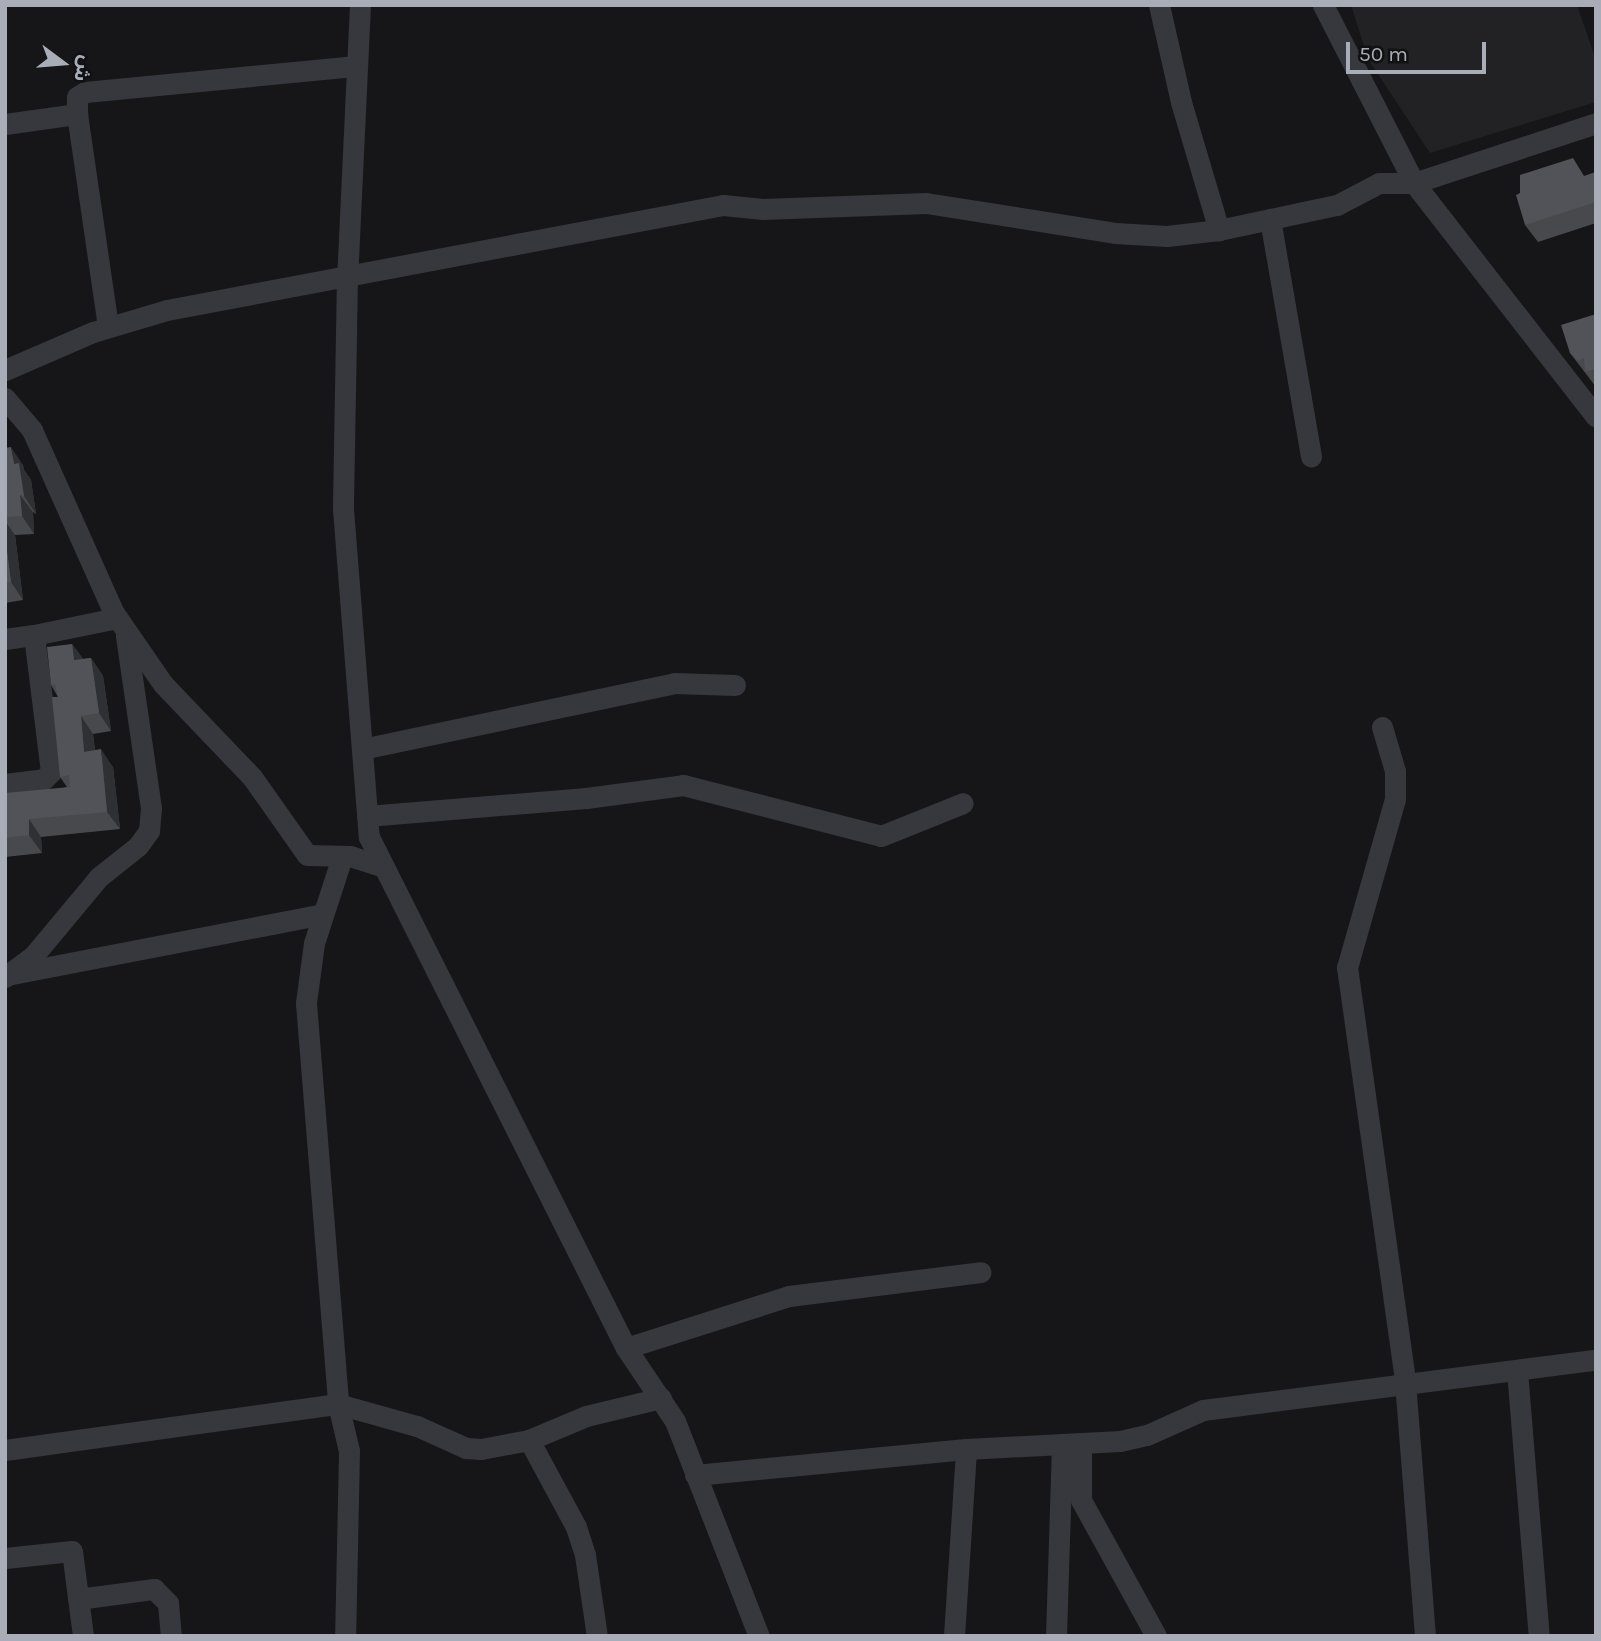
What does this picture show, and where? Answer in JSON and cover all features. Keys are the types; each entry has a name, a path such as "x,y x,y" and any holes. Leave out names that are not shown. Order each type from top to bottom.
{"street":[{"path":"360,5 347,276 343,509 368,827 383,867 626,1348 675,1421 759,1636"},
{"path":"1159,5 1181,102 1219,230"},
{"path":"1323,5 1415,183 1596,417"},
{"path":"108,327 77,97 85,92 357,66"},
{"path":"5,124 78,114"},
{"path":"5,370 108,327 166,310 723,205 762,209 926,203 1115,233 1167,236 1219,230 1337,205 1380,183 1415,183 1596,123"},
{"path":"1270,219 1311,456"},
{"path":"5,398 32,430 121,625 163,684 251,777 299,848 316,858 346,857 383,867"},
{"path":"5,639 121,625"},
{"path":"8,976 34,955 99,877 138,846 149,831 152,808 121,625"},
{"path":"5,785 44,779 51,772 34,635"},
{"path":"362,750 674,683 735,685"},
{"path":"1382,727 1395,771 1395,799 1347,967 1405,1382 1424,1636"},
{"path":"345,1636 349,1451 338,1404 306,1003 323,914 346,857 368,827 683,785 881,836 963,803"},
{"path":"8,976 323,914"},
{"path":"626,1348 789,1296 981,1272"},
{"path":"695,1475 1147,1435 1203,1410 1405,1382 1596,1360"},
{"path":"1517,1371 1539,1636"},
{"path":"5,1450 338,1404 417,1426 466,1448 529,1440 586,1416 661,1398"},
{"path":"529,1440 576,1527 585,1555 597,1636"},
{"path":"1056,1636 1071,1443"},
{"path":"1071,1443 1081,1500 1156,1636"},
{"path":"954,1636 966,1449"},
{"path":"5,1558 72,1551 83,1636"},
{"path":"78,1599 154,1589 168,1603 172,1636"}],"shaded area":[{"path":"1351,5 1577,5 1596,60 1596,102 1430,153 1368,59"}],"building":[{"path":"1573,158 1584,176 1596,172 1596,202 1525,225 1516,195 1520,193 1520,175"},
{"path":"1596,314 1596,369 1585,372 1584,358 1578,361 1570,353 1561,325"},
{"path":"11,447 14,464 19,463 24,496 20,495 22,516 5,517 5,448"},
{"path":"5,536 11,582 5,583"},
{"path":"72,644 74,660 91,658 99,713 81,716 84,752 101,749 107,812 29,819 29,835 5,838 5,793 70,787 69,775 60,777 52,697 58,697 55,684 51,685 47,647"}]}
